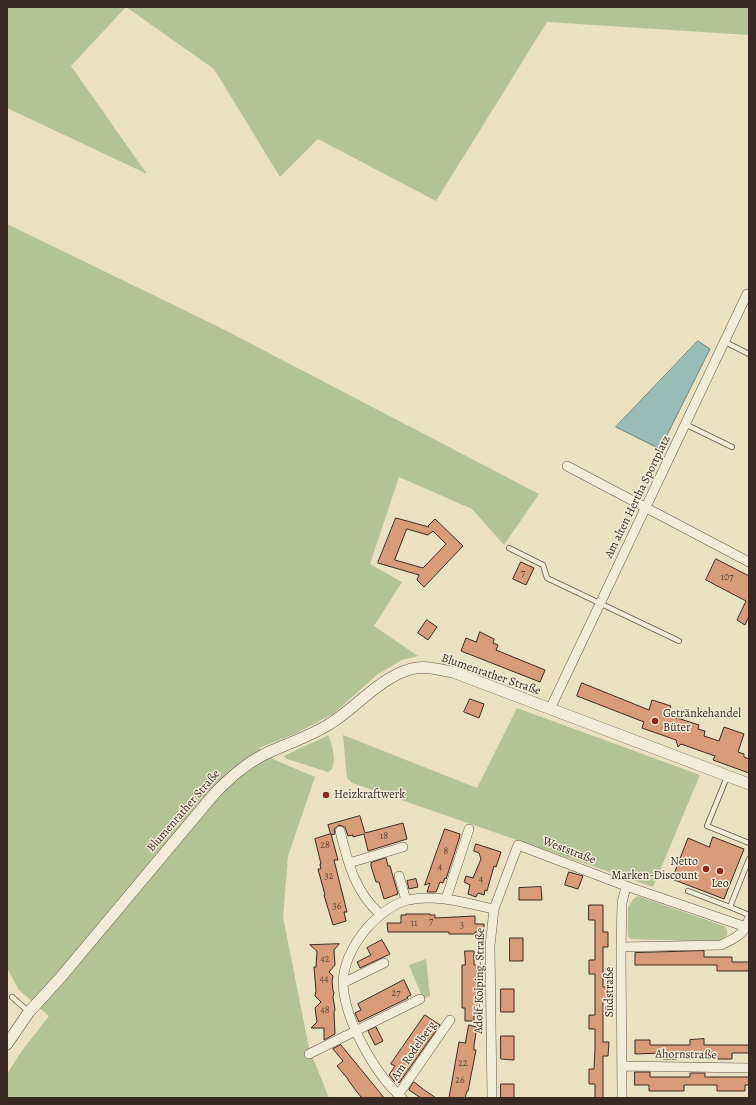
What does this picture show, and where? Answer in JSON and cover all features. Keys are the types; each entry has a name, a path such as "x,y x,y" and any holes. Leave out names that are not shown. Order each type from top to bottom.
{"street":[{"name":"Am alten Hertha Sportplatz","path":"550,709 747,294"},
{"path":"567,466 749,562"},
{"name":"Blumenrather Straße","path":"7,1044 29,1012 61,977 228,779 263,755 314,734 333,723 387,679 412,668 430,667 453,672 749,784"},
{"path":"446,899 469,829"},
{"path":"340,831 355,882 372,907 380,914"},
{"name":"Weststraße","path":"518,845 626,886 748,925 735,938 721,945 621,947"},
{"name":"Adolf-Kolping-Straße","path":"492,1098 490,946 494,909 518,845"},
{"path":"349,863 403,847"},
{"path":"399,876 406,900"},
{"name":"Südstraße","path":"622,1098 621,947 622,903 626,886"},
{"name":"Am Rodelberg","path":"450,1020 400,1096 377,1068 368,1054 356,1032 348,1011 343,983 349,958 361,936 380,914 406,900 434,897 494,909"},
{"path":"343,983 384,963"},
{"path":"309,1054 420,999"},
{"name":"Ahornstraße","path":"622,1066 749,1068"}],"lane":[{"path":"725,342 749,354"},
{"path":"685,424 732,447"},
{"path":"509,548 543,564 547,578 679,641"},
{"path":"727,776 707,826 749,843"},
{"path":"730,907 749,859"},
{"path":"688,890 749,915"},
{"path":"12,997 29,1012"}],"green space":[{"path":"7,7 126,7 71,66 147,174 7,108"},
{"path":"126,7 749,7 749,35 547,22 436,201 318,139 280,177 214,69"},
{"path":"7,224 219,327 539,494 504,545 472,509 399,477 370,564 402,582 374,626 418,656 402,660 378,674 333,714 297,733 259,748 275,760 315,777 288,856 283,917 309,1048 329,1098 7,1098 7,1074 21,1052 49,1016 19,990 7,968"},
{"path":"517,708 700,775 653,887 352,783 347,778 343,735 477,788"},
{"path":"328,735 333,749 334,761 331,770 328,772 284,757 291,752"},
{"path":"638,896 724,926 727,930 727,935 720,942 631,939 628,937 628,908 633,899"},
{"path":"426,959 430,996 423,999 409,965"}],"water":[{"path":"698,341 710,349 660,449 616,427"}],"building":[{"path":"396,518 429,527 428,526 435,519 463,546 424,587 417,580 419,575 378,563","holes":["407,529 428,535 433,531 446,544 423,568 395,560"]},
{"path":"716,559 749,576 749,616 745,625 737,620 746,601 706,580"},
{"path":"521,562 534,568 526,585 513,579"},
{"path":"427,620 437,627 428,640 418,633"},
{"path":"480,632 494,639 493,643 498,645 496,650 545,670 540,682 461,651 466,638 476,642"},
{"path":"582,683 649,710 652,700 671,706 668,715 699,725 698,729 705,731 704,736 719,741 724,727 744,734 738,752 744,754 744,757 749,759 749,773 713,760 715,756 681,744 678,747 676,740 642,728 644,722 577,696"},
{"path":"470,699 484,704 479,718 464,712"},
{"path":"360,816 365,833 403,823 407,839 368,851 364,834 353,837 353,835 348,836 345,827 339,825 334,829 335,834 331,835 328,825"},
{"path":"445,829 460,834 459,839 446,879 445,878 443,883 440,882 436,892 427,892 430,883 425,885"},
{"path":"331,834 338,860 334,860 347,912 344,912 346,921 333,925 318,869 321,869 321,864 315,839"},
{"name":"Netto Marken-Discount","path":"713,837 744,849 724,899 672,879 688,838 709,847"},
{"path":"476,844 501,852 496,867 494,866 487,891 485,890 484,895 478,893 476,897 468,894 470,885 464,882 466,876 473,878 481,859 479,853 474,851"},
{"path":"386,858 388,866 390,866 398,894 384,899 379,882 376,882 371,863"},
{"path":"569,872 583,876 578,889 565,885"},
{"path":"416,879 418,887 409,889 407,881"},
{"path":"541,887 542,900 519,900 519,888"},
{"path":"589,905 603,905 603,932 608,932 608,947 603,947 603,987 608,987 608,1001 603,1001 603,1042 609,1042 608,1056 603,1056 603,1098 595,1098 595,1084 589,1084 589,1069 594,1069 595,1049 595,1029 589,1029 589,1015 595,1015 595,974 589,974 589,960 595,960 595,920 589,920"},
{"path":"430,914 435,915 435,918 475,916 475,924 484,924 484,932 475,932 475,934 449,934 449,932 388,932 387,923 401,923 401,915"},
{"path":"510,938 523,938 523,961 510,961"},
{"path":"382,940 390,954 360,968 357,962 371,955 367,948"},
{"path":"339,944 334,950 335,965 329,972 333,976 335,1034 324,1040 324,1028 311,1028 317,1022 315,1008 321,1002 315,996 314,967 316,967 317,951 310,945"},
{"path":"465,951 474,951 474,965 478,965 478,970 480,970 479,1008 474,1008 474,1021 465,1021 465,1008 462,1008 462,965 465,965"},
{"path":"704,951 704,957 732,957 732,962 749,962 749,971 717,971 717,965 635,965 635,953"},
{"path":"404,980 411,995 407,997 408,998 359,1022 355,1013 361,1010 358,1004"},
{"path":"501,989 514,989 514,1012 501,1012"},
{"path":"425,1015 440,1025 399,1083 396,1080 395,1082 389,1075 395,1066 391,1064"},
{"path":"469,1025 477,1027 474,1045 474,1050 476,1050 468,1091 465,1098 449,1098 459,1042 465,1043"},
{"path":"376,1027 383,1041 375,1045 368,1031"},
{"path":"501,1036 514,1036 514,1060 501,1059"},
{"path":"704,1039 704,1045 749,1045 749,1053 732,1053 732,1059 718,1059 717,1053 677,1053 677,1059 663,1059 663,1053 635,1054 635,1040 650,1040 650,1045 690,1045 690,1040"},
{"path":"341,1045 384,1098 362,1098 357,1092 337,1066 343,1061 333,1049"},
{"path":"635,1072 650,1072 650,1077 690,1077 690,1073 705,1073 705,1077 749,1077 749,1085 745,1085 745,1091 717,1091 717,1085 684,1085 684,1091 649,1091 649,1085 635,1085"},
{"path":"414,1082 436,1098 421,1098 409,1090"},
{"path":"501,1084 514,1084 514,1098 501,1098"}],"place":[{"name":"Getränkehandel Büter","path":"655,721"},
{"name":"Heizkraftwerk","path":"326,795"},
{"name":"Netto Marken-Discount","path":"706,869"},
{"name":"Leo","path":"720,871"}]}
